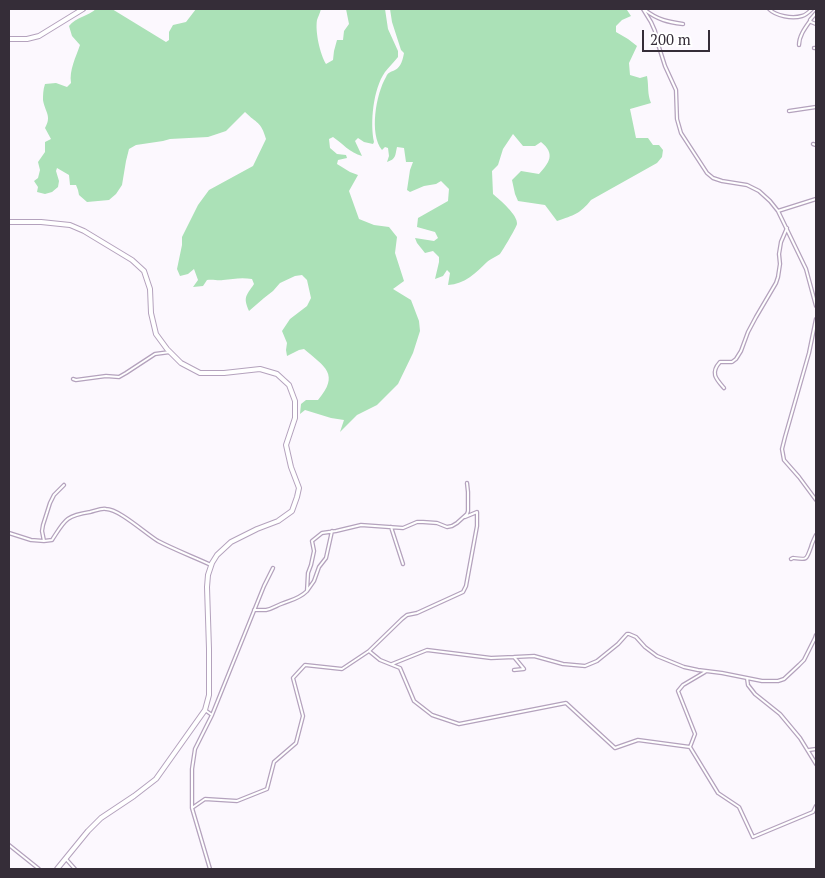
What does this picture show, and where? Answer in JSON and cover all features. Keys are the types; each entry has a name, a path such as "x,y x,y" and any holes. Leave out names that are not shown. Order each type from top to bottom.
{"main road":[{"path":"9,39 27,39 39,36 83,9"},
{"path":"9,222 42,222 70,225 84,231 132,260 144,271 150,289 151,313 156,334 181,363 200,372 224,373 260,368 277,374 289,385 296,401 294,418 286,446 299,488 292,511 278,521 257,528 231,542 217,554 208,575 209,695 205,710 156,779 101,818 57,869"}],"street":[{"path":"643,9 653,17 683,24"},
{"path":"643,9 655,31 665,66 676,90 677,119 681,133 707,173 713,178 747,186 759,191 770,200 787,228 806,269 816,306"},
{"path":"769,9 775,14 796,17 805,15 812,9"},
{"path":"799,46 800,37 816,13"},
{"path":"651,22 653,17"},
{"path":"810,21 816,24"},
{"path":"790,111 816,107"},
{"path":"778,211 816,199"},
{"path":"724,388 716,380 714,372 720,362 732,362 741,351 748,332 778,277 779,254 787,228"},
{"path":"816,319 809,353 784,436 782,449 787,464 816,500"},
{"path":"73,379 106,376 119,377 154,354 170,352"},
{"path":"307,591 308,573 314,551 312,541 322,533 361,524 403,528 417,522 437,523 447,527 454,525 467,514 469,508 467,483"},
{"path":"44,541 42,529 48,510 54,495 64,485"},
{"path":"9,532 36,541 52,540 68,518 104,508 119,514 158,540 212,565"},
{"path":"192,808 205,799 237,800 267,789 274,762 296,743 303,716 293,678 305,665 342,669 369,650 407,615 417,613 463,592 466,586 477,526 477,512 463,518"},
{"path":"391,527 403,564"},
{"path":"254,610 274,608 297,599 307,591 326,558 332,531"},
{"path":"331,537 336,531"},
{"path":"791,559 806,558 809,555 816,535"},
{"path":"210,869 192,808 192,769 195,749 212,714 273,568"},
{"path":"391,664 427,650 491,658 534,656 563,664 585,666 597,662 629,634 636,637 657,656 684,666 766,682 781,680 794,671 804,660 816,638"},
{"path":"369,650 380,660 400,668 414,701 432,715 459,724 566,703 615,748 638,740 690,747"},
{"path":"514,657 524,669 514,670"},
{"path":"690,747 695,734 678,691 683,685 706,671"},
{"path":"747,678 748,685 755,694 780,714 800,738 816,764"},
{"path":"205,710 212,714"},
{"path":"690,747 718,793 739,807 753,837 813,812 816,806"},
{"path":"808,750 816,749"},
{"path":"9,845 38,869"},
{"path":"66,859 75,869"}],"green space":[{"path":"96,9 112,9 166,42 169,40 169,32 173,25 186,22 196,9 321,9 317,20 317,37 326,64 333,60 337,40 343,40 344,31 349,24 346,9 385,9 388,29 398,51 398,57 385,72 375,97 372,125 374,142 373,144 364,142 358,138 355,141 362,156 350,150 333,137 329,139 330,148 337,154 346,155 347,158 338,160 337,164 358,175 349,191 359,219 374,225 389,227 397,237 395,253 404,281 393,289 411,300 419,321 420,331 413,353 398,384 377,405 357,415 340,432 344,420 305,410 300,414 301,404 306,400 318,400 325,391 329,377 323,366 304,349 287,356 287,343 282,331 290,319 307,306 311,298 307,280 302,275 280,283 249,311 246,299 254,284 252,279 207,280 203,286 193,287 198,280 194,269 188,274 180,276 177,269 182,237 198,205 209,190 253,166 266,139 260,126 245,112 226,131 208,137 170,139 136,145 129,149 122,185 109,200 87,202 79,195 76,185 70,185 69,175 57,168 58,187 52,192 45,194 37,192 38,187 34,181 38,178 40,170 38,162 45,152 45,142 51,139 45,128 48,117 43,100 43,90 45,84 56,83 67,87 71,83 72,68 80,45 72,36 69,26"},
{"path":"390,9 628,9 631,16 622,20 616,26 616,32 637,46 629,63 630,75 640,78 647,76 651,103 630,109 636,138 648,138 653,145 659,145 663,150 662,157 657,163 591,200 576,213 557,221 545,205 518,201 512,180 521,171 539,174 546,166 550,154 546,146 541,142 535,146 523,146 513,134 503,149 498,165 492,171 493,194 515,216 517,224 514,230 500,254 488,261 470,277 460,283 448,285 450,273 447,270 443,276 435,279 439,257 433,251 425,253 415,238 434,241 438,238 435,232 417,227 418,218 448,201 449,189 441,181 410,192 407,190 413,162 406,162 404,148 397,147 394,158 387,162 389,156 388,148 385,147 382,150 376,134 375,114 382,84 388,74 400,65 404,53 401,50 392,22"}]}
